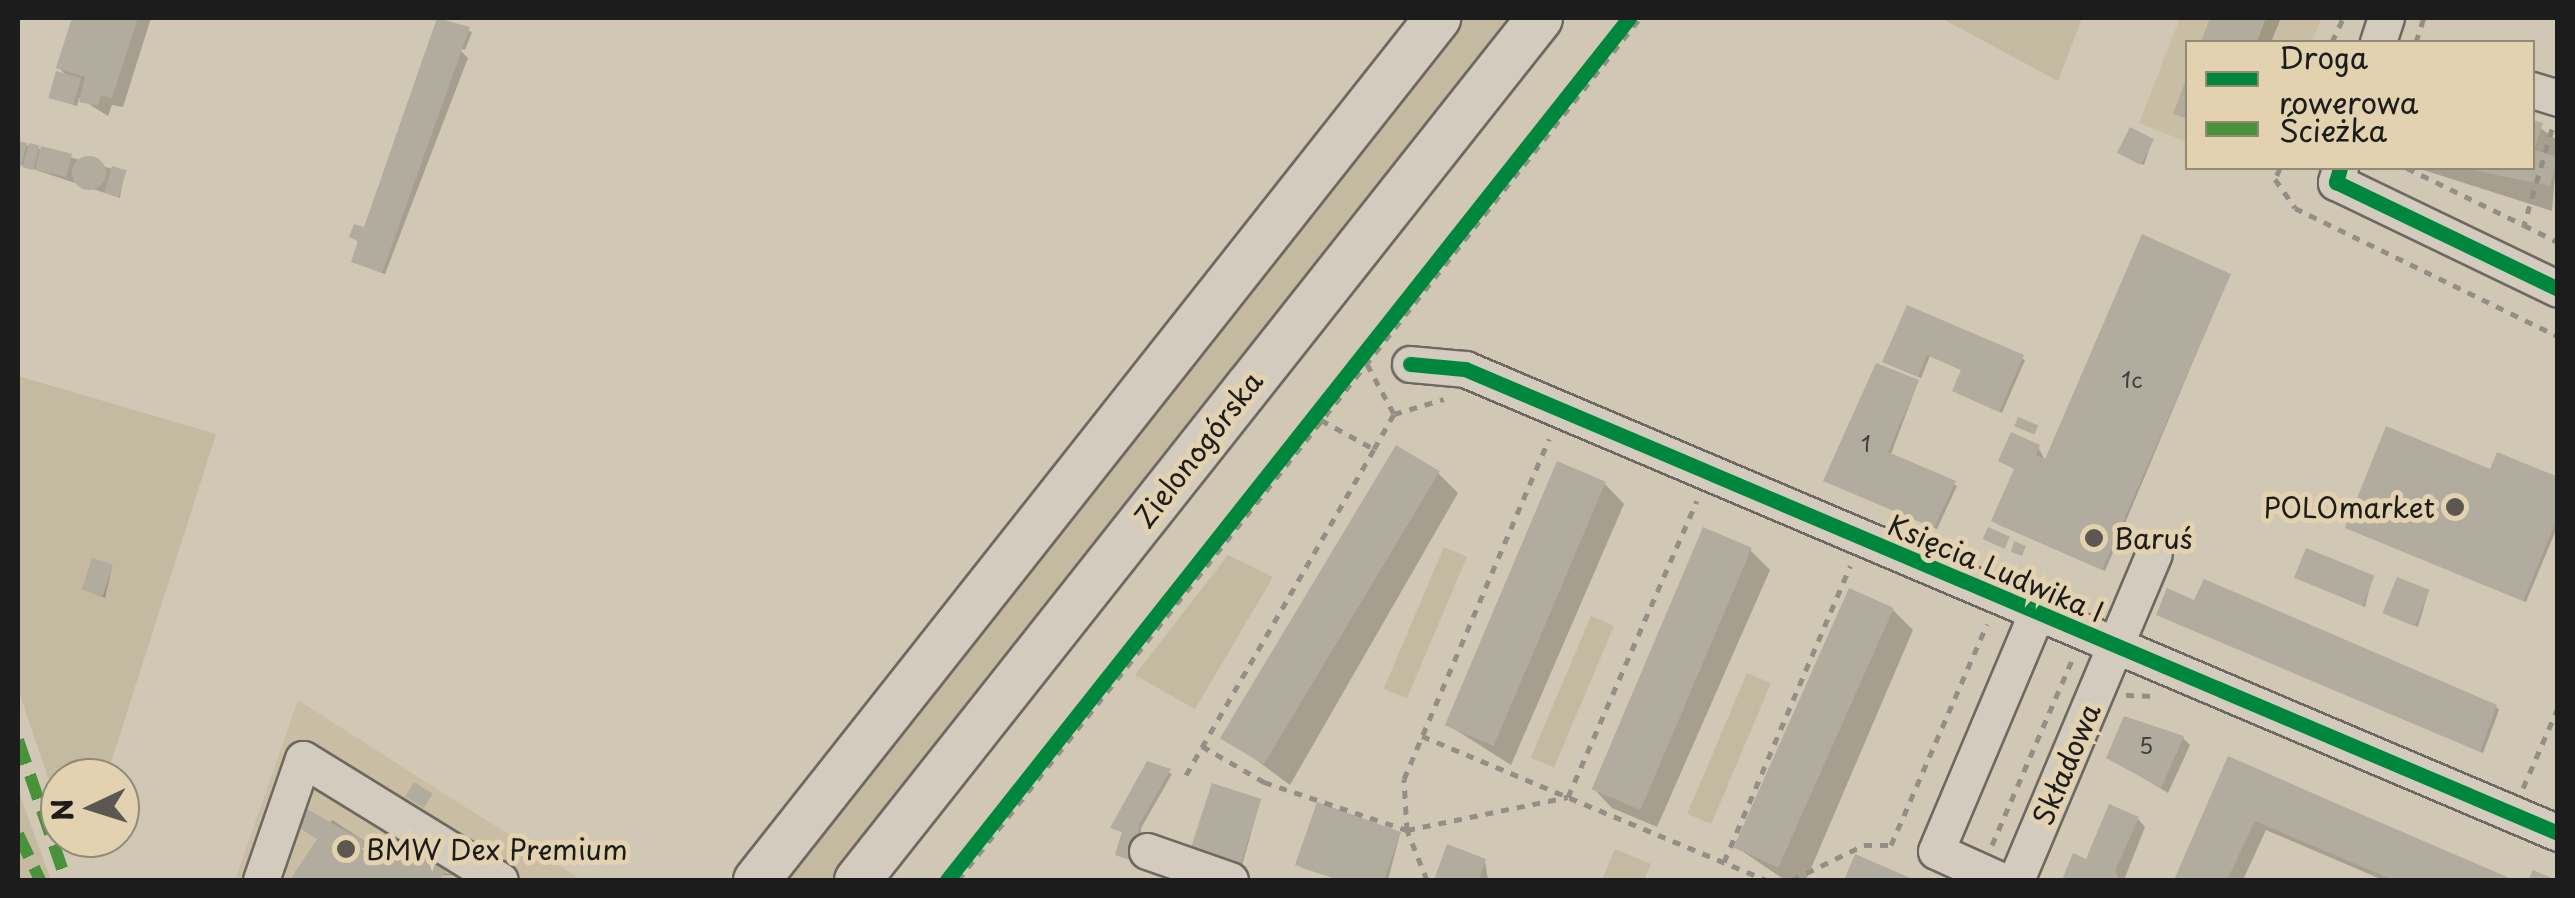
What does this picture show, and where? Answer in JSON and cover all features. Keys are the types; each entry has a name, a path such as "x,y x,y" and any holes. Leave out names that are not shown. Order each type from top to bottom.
{"main road":[{"path":"756,880 1438,18"},
{"name":"Zielonogórska","path":"857,880 1539,18"}],"street":[{"path":"2339,170 2336,182 2558,289"},
{"name":"Księcia Ludwika I","path":"1410,364 1465,370 2032,623 2116,647 2558,833"},
{"name":"Składowa","path":"2016,880 2154,554"},
{"path":"2000,880 1936,852 2032,623"},
{"path":"261,880 303,759 500,880"},
{"path":"1147,851 1230,880"}],"path":[{"path":"947,880 1629,18"},
{"path":"958,880 1640,18"},
{"path":"2524,225 2558,108"},
{"path":"2279,170 2275,179 2295,208 2558,336"},
{"path":"2411,170 2558,242"},
{"path":"1366,364 1394,414"},
{"path":"1186,774 1394,414 1452,397"},
{"path":"1321,420 1374,450"},
{"path":"1536,425 1568,439"},
{"path":"1426,880 1406,830 1404,779 1552,432"},
{"path":"1682,489 1716,503"},
{"path":"1568,797 1698,496"},
{"path":"1836,552 1870,566"},
{"path":"1724,862 1853,559"},
{"path":"1972,609 2032,623 2074,653"},
{"path":"1792,880 1864,845 1891,845 1990,616"},
{"path":"2115,712 2122,695 2165,697"},
{"path":"2512,814 2558,708"},
{"path":"1422,736 1766,880"},
{"path":"1202,746 1264,782 1406,830 1568,797"}],"shaded area":[{"path":"1461,18 1528,18 844,880 785,880"},
{"path":"1941,18 2082,18 2058,81"},
{"path":"2180,18 2322,18 2312,40 2185,40 2185,141 2139,123"},
{"path":"18,376 216,434 112,758 41,758 18,689"},
{"path":"1444,547 1467,557 1407,699 1384,689"},
{"path":"1228,555 1273,577 1195,709 1135,675"},
{"path":"1591,616 1614,626 1554,768 1531,758"},
{"path":"1747,673 1771,683 1711,824 1687,814"},
{"path":"298,700 443,793 582,880 235,880"},
{"path":"18,790 51,880 18,880"},
{"path":"1615,849 1651,864 1644,880 1602,880"}],"building":[{"path":"72,18 138,18 112,98 101,95 98,106 79,102 85,77 56,68"},
{"path":"437,18 470,27 382,273 351,262 358,241 349,237 354,224 364,227"},
{"path":"2210,18 2266,18 2258,40 2202,40"},
{"path":"56,71 81,78 73,105 48,98"},
{"path":"2185,82 2185,118 2173,114"},
{"path":"2535,121 2543,123 2535,147"},
{"path":"2130,127 2154,139 2141,165 2117,153"},
{"path":"18,141 27,143 21,166 18,165"},
{"path":"29,143 40,146 33,170 23,167"},
{"path":"41,146 72,154 66,177 35,169"},
{"path":"2535,150 2558,157 2550,186 2473,170 2535,170"},
{"path":"89,156 101,161 106,173 101,185 89,190 77,185 72,173 77,161"},
{"path":"112,166 126,170 119,197 104,193"},
{"path":"2142,234 2231,274 2102,570 1991,521 2014,469 1998,461 2011,432 2040,445 2036,455 2045,459"},
{"path":"1907,305 2024,355 1999,412 1952,391 1961,370 1927,355 1918,377 1882,362"},
{"path":"1876,363 1919,380 1888,452 1956,481 1934,528 1823,481"},
{"path":"2018,417 2038,425 2035,435 2014,426"},
{"name":"POLOmarket","path":"2386,426 2490,469 2497,452 2558,477 2558,517 2523,601 2345,528"},
{"path":"1396,445 1440,471 1264,764 1220,738"},
{"path":"1557,461 1606,482 1494,746 1445,725"},
{"path":"1703,527 1752,548 1640,810 1592,789"},
{"path":"1988,527 2010,537 2005,549 1983,539"},
{"path":"2014,541 2026,546 2022,556 2011,552"},
{"path":"2306,548 2375,576 2363,605 2294,578"},
{"path":"92,558 113,565 103,596 82,589"},
{"path":"2397,577 2429,590 2415,626 2382,613"},
{"path":"2204,579 2497,705 2480,752 2156,615 2167,588 2194,600"},
{"path":"1849,588 1894,608 1778,867 1733,847"},
{"path":"2124,716 2184,736 2161,788 2106,758"},
{"path":"2228,756 2514,880 2393,880 2255,821 2227,880 2174,880"},
{"path":"1147,761 1171,769 1139,825 1136,862 1115,855 1122,832 1110,828"},
{"path":"414,782 433,794 424,808 405,796"},
{"path":"1212,783 1261,799 1238,871 1189,855"},
{"path":"1317,802 1401,832 1384,880 1339,880 1295,865"},
{"path":"2109,804 2139,817 2115,871 2119,880 2062,880 2073,853 2086,859"},
{"name":"BMW Dex Premium","path":"307,809 398,860 410,841 449,866 440,880 290,880 317,839 296,826"},
{"path":"1447,844 1486,859 1479,880 1434,880"},
{"path":"1855,854 1915,880 1844,880"},
{"path":"2533,870 2556,880 2528,880"}],"marked path":[{"path":"18,740 66,880"},
{"path":"18,834 40,880"}],"cycle path":[{"path":"947,880 1629,18"},
{"path":"2339,170 2336,182 2558,289"},
{"path":"1410,364 1465,369 2558,833"}],"place":[{"name":"POLOmarket","path":"2455,507"},
{"name":"Baruś","path":"2094,538"},
{"name":"BMW Dex Premium","path":"346,849"}]}
